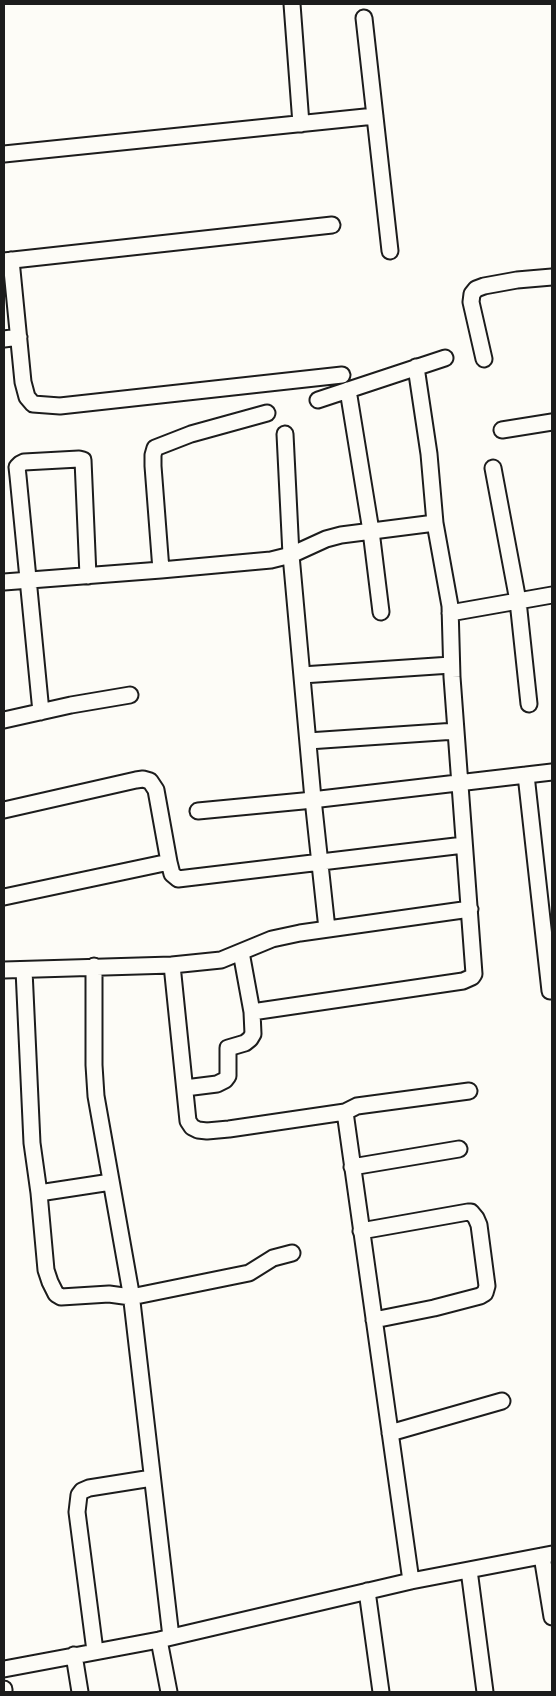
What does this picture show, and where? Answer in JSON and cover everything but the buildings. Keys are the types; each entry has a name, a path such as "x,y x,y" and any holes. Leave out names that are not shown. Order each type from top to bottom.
{"street":[{"path":"292,4 302,124"},
{"path":"364,18 390,252"},
{"path":"4,154 375,116"},
{"path":"332,226 7,261 11,338 27,397 33,404 60,406 342,375"},
{"path":"484,359 471,302 472,294 484,286 517,280 552,277"},
{"path":"318,400 416,366 445,358"},
{"path":"252,1012 361,997 469,979 474,974 456,731 450,612 435,523 430,454 416,366"},
{"path":"348,390 382,612"},
{"path":"161,570 153,466 155,448 191,434 267,413"},
{"path":"502,430 552,422"},
{"path":"285,434 291,554 312,799 327,929"},
{"path":"41,712 17,468 20,464 24,462 79,458 83,460 88,576"},
{"path":"493,468 518,601 528,704"},
{"path":"4,582 272,560 341,535 435,523"},
{"path":"450,612 552,595"},
{"path":"302,675 452,665"},
{"path":"4,720 130,695"},
{"path":"308,741 456,731"},
{"path":"198,811 552,772"},
{"path":"526,775 550,991"},
{"path":"4,810 136,780 150,781 156,790 172,874 178,879 464,845"},
{"path":"4,897 169,862"},
{"path":"4,970 172,965 221,960 272,939 327,929 470,909"},
{"path":"185,1088 217,1084 225,1080 228,1076 228,1048 246,1043 250,1039 253,1027 252,1012 241,952"},
{"path":"172,965 188,1121 198,1130 207,1131 344,1112 357,1106 469,1091"},
{"path":"94,966 94,1064 98,1105 131,1297 152,1478 169,1692"},
{"path":"24,970 32,1143 46,1270 56,1294 61,1297 109,1294 131,1297 249,1273 273,1258 292,1253"},
{"path":"344,1112 411,1581"},
{"path":"352,1167 459,1149"},
{"path":"39,1193 110,1182"},
{"path":"361,1231 471,1212 476,1218 480,1234 487,1286 485,1293 434,1308 374,1320"},
{"path":"390,1433 502,1401"},
{"path":"95,1652 77,1512 78,1495 90,1488 152,1478"},
{"path":"4,1669 165,1639 411,1581 547,1555 552,1617"},
{"path":"469,1570 485,1692"},
{"path":"367,1591 381,1692"},
{"path":"74,1656 80,1692"}]}
